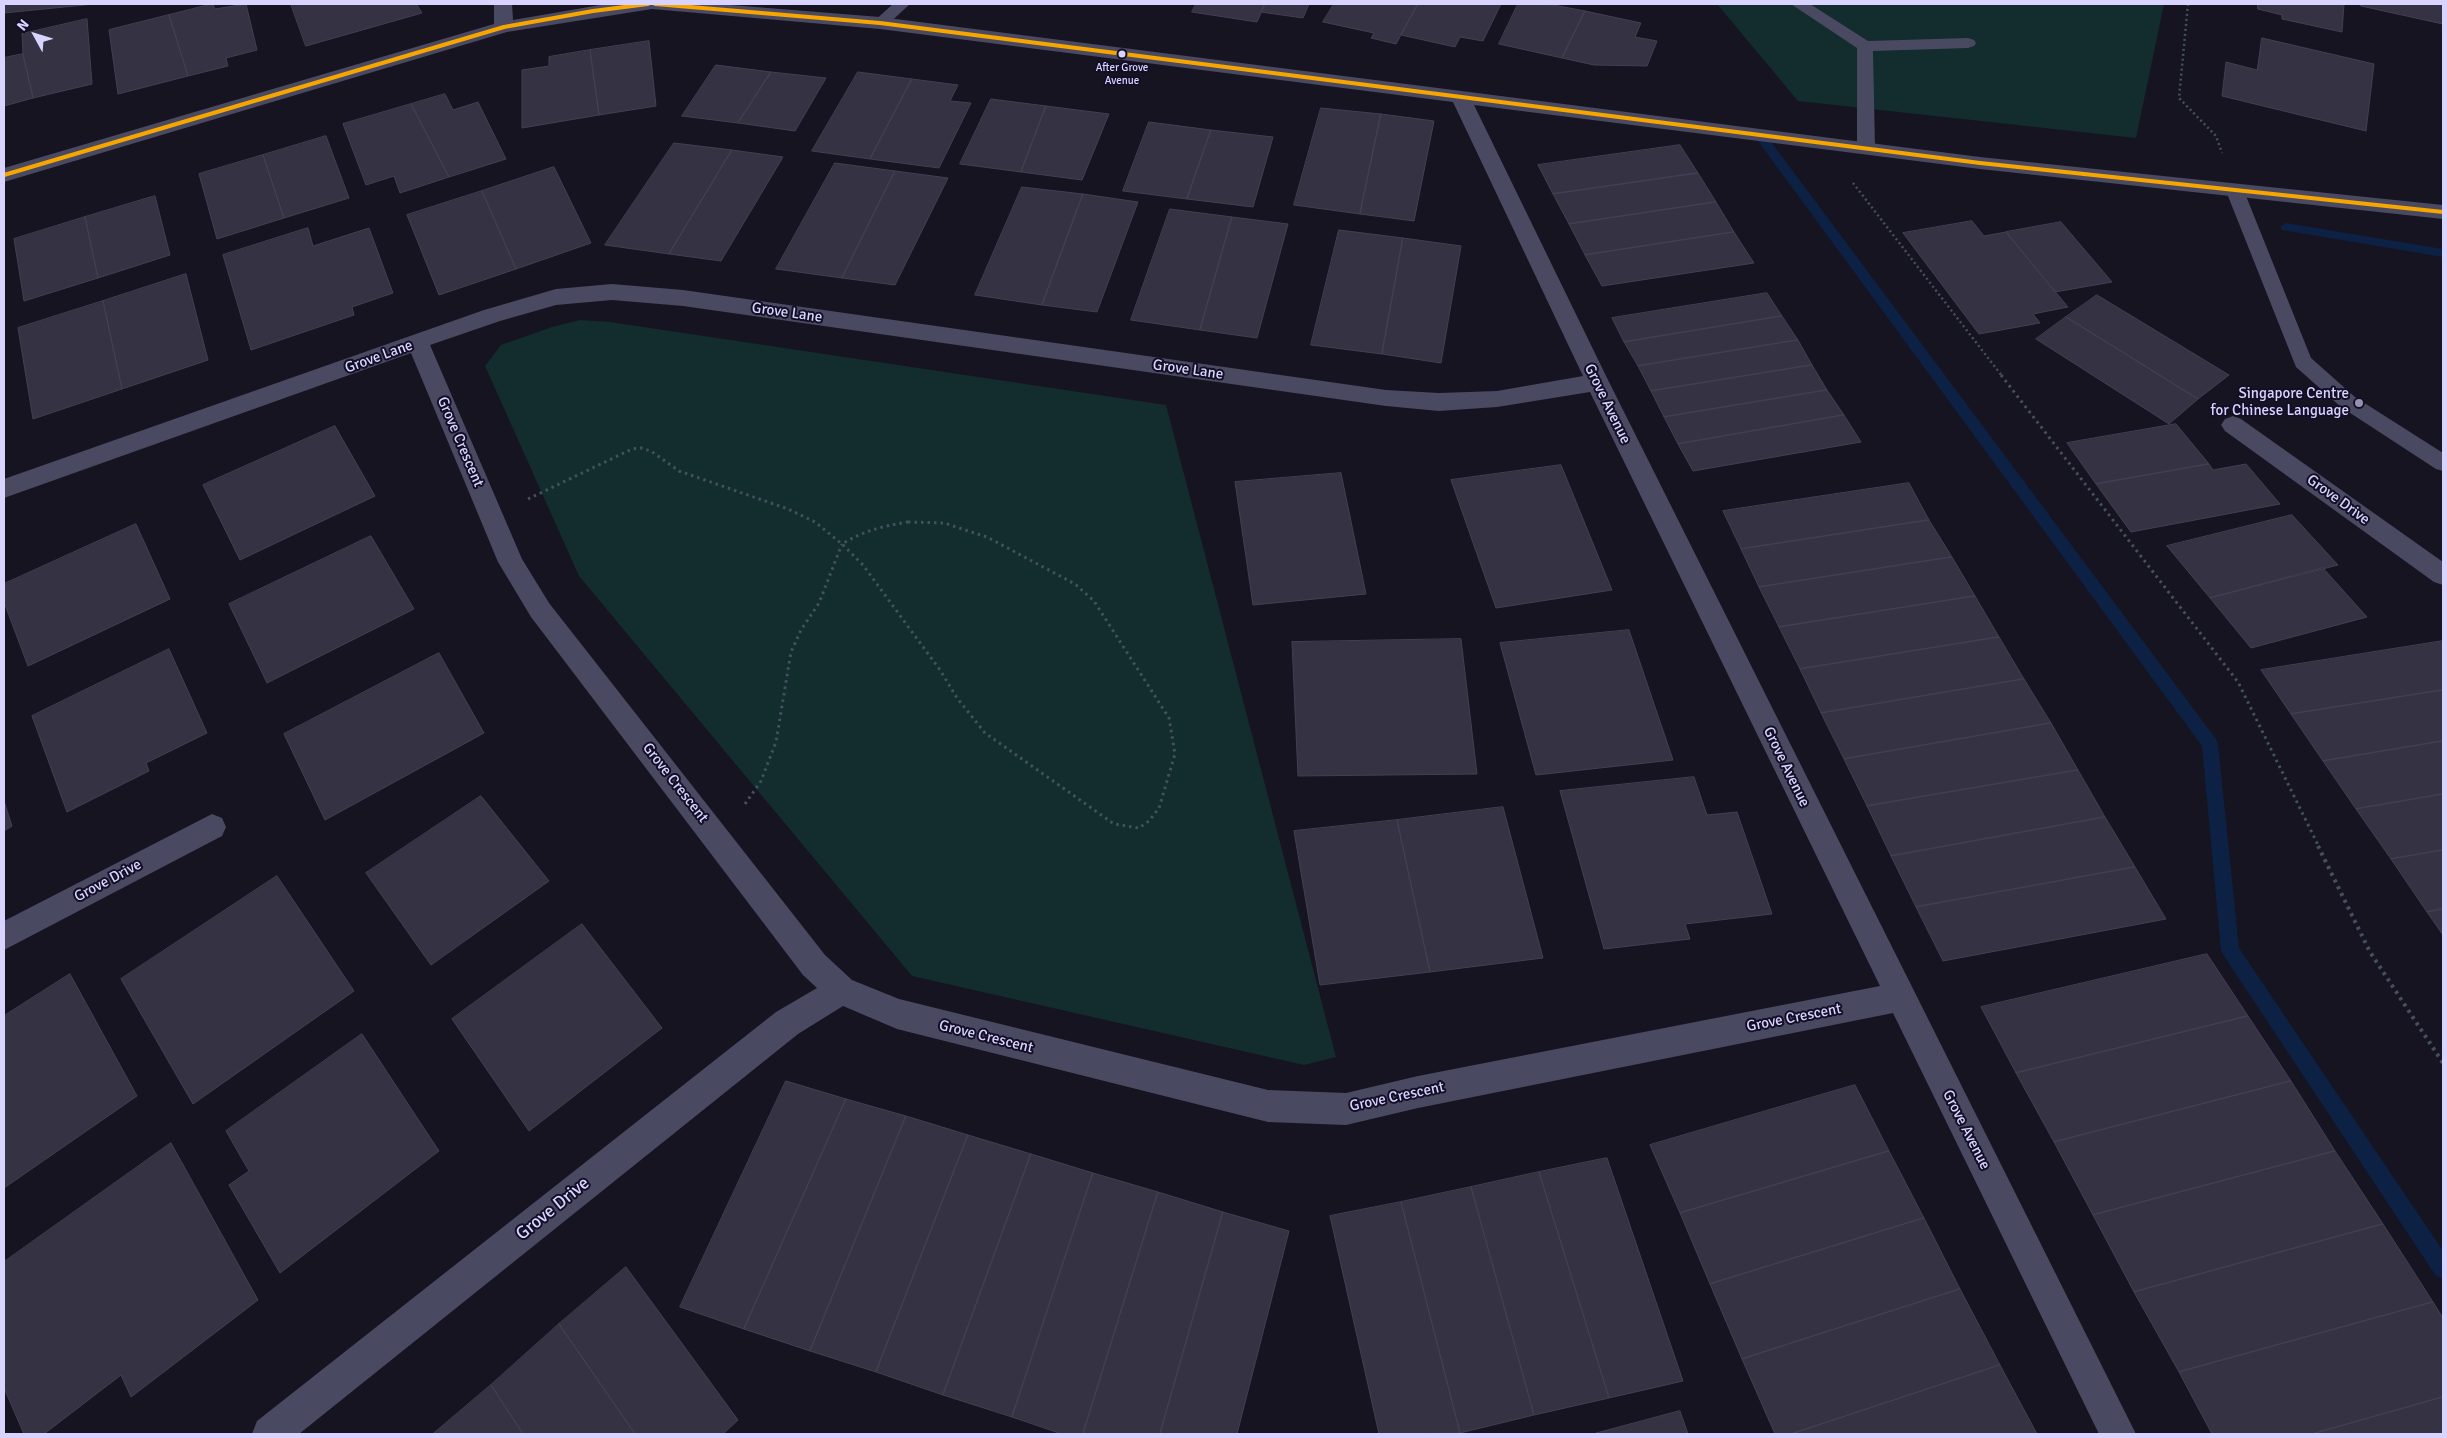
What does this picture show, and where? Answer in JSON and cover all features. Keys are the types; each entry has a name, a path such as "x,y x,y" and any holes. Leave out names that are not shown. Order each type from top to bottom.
{"street":[{"path":"503,4 504,27"},
{"path":"4,175 504,27 593,11 648,4"},
{"path":"655,4 880,23 1822,143 2235,191 2443,212"},
{"name":"Grove Avenue","path":"1460,98 1597,382 2118,1434"},
{"name":"Grove Lane","path":"4,489 418,343 492,315 556,297 612,292 682,298 1386,398 1439,402 1497,399 1597,382"},
{"name":"Grove Crescent","path":"418,343 511,562 540,610 814,965 841,990 897,1014 1258,1103 1346,1109 1418,1092 1900,997"},
{"name":"Grove Drive","path":"2233,424 2443,576"},
{"name":"Grove Drive","path":"4,936 212,827"},
{"name":"Grove Drive","path":"270,1434 788,1023 841,990"}],"lane":[{"path":"880,23 902,4"},
{"path":"1799,4 1865,46 1968,43"},
{"path":"1865,46 1866,148"},
{"path":"2235,191 2304,362 2348,402 2443,463"}],"path":[{"path":"2188,4 2185,19 2179,98 2216,136 2235,191"},
{"path":"1822,143 2238,682 2370,952 2443,1063"},
{"path":"491,517 632,449 641,448 651,452 679,470 788,509 815,522 842,544 863,565 940,670 957,698 985,733 1114,824 1139,828 1149,821 1159,808 1175,754 1169,718 1118,642 1094,601 1075,584 987,537 944,523 908,522 874,528 858,534 842,544 819,604 801,630 791,652 776,742 761,781 738,814 714,833"}],"green space":[{"path":"1717,4 2164,4 2136,138 1798,101"},
{"path":"580,320 610,322 1166,405 1336,1057 1304,1065 912,976 579,576 485,366 501,345 552,327"}],"building":[{"path":"4,4 94,4 4,13"},
{"path":"213,4 215,9 246,4 257,50 226,58 228,66 188,76 169,15"},
{"path":"291,4 422,4 417,5 422,13 306,46"},
{"path":"1196,4 1265,4 1257,22 1192,12"},
{"path":"1265,4 1309,4 1303,18 1261,12"},
{"path":"1334,4 1418,4 1396,44 1371,38 1374,33 1323,22"},
{"path":"1418,4 1501,4 1483,41 1460,37 1455,47 1401,35"},
{"path":"1518,4 1548,4 1585,11 1562,58 1499,44"},
{"path":"2258,4 2344,4 2342,32 2282,19 2282,15 2258,9"},
{"path":"2361,4 2443,4 2443,24 2361,6"},
{"path":"1585,11 1641,23 1635,37 1657,41 1647,66 1594,65 1562,58"},
{"path":"169,15 188,76 118,94 109,30"},
{"path":"87,19 92,84 33,98 23,54 22,34"},
{"path":"2262,38 2374,64 2366,131 2222,96 2226,62 2257,70"},
{"path":"649,41 656,106 599,115 590,50"},
{"path":"590,50 599,115 522,128 522,70 549,66 549,57"},
{"path":"23,54 33,98 4,106 4,58"},
{"path":"716,65 771,72 738,123 682,116"},
{"path":"771,72 826,78 795,131 738,123"},
{"path":"858,72 912,79 870,159 812,151"},
{"path":"912,79 958,85 950,101 971,103 939,168 870,159"},
{"path":"445,94 453,110 478,102 506,159 449,177 411,104"},
{"path":"991,99 1046,106 1021,172 960,164"},
{"path":"411,104 449,177 400,193 394,176 366,185 343,124"},
{"path":"1046,106 1109,114 1082,180 1021,172"},
{"path":"1321,108 1381,114 1360,214 1294,205"},
{"path":"1381,114 1434,121 1414,221 1360,214"},
{"path":"1149,122 1211,130 1187,199 1123,191"},
{"path":"1211,130 1273,137 1253,207 1187,199"},
{"path":"326,136 349,198 284,218 263,155"},
{"path":"674,143 732,150 669,254 605,245"},
{"path":"1680,145 1698,173 1553,194 1538,165"},
{"path":"732,150 783,157 721,261 669,254"},
{"path":"263,155 284,218 217,239 199,174"},
{"path":"835,163 895,171 842,278 776,269"},
{"path":"554,167 591,243 516,269 482,191"},
{"path":"895,171 948,178 895,285 842,278"},
{"path":"1698,173 1716,202 1569,224 1553,194"},
{"path":"1022,187 1083,194 1042,305 975,295"},
{"path":"482,191 516,269 439,295 407,215"},
{"path":"1083,194 1138,202 1097,312 1042,305"},
{"path":"155,196 170,255 98,278 85,217"},
{"path":"1716,202 1734,232 1585,255 1569,224"},
{"path":"1170,209 1232,217 1200,330 1131,320"},
{"path":"85,217 98,278 24,301 14,239"},
{"path":"1232,217 1288,224 1257,338 1200,330"},
{"path":"1972,221 1984,236 2006,232 2068,307 2033,314 2040,323 1979,334 1903,233"},
{"path":"2061,222 2112,282 2055,292 2006,232"},
{"path":"308,228 313,246 369,228 393,293 352,307 354,315 251,350 223,255"},
{"path":"1339,230 1403,238 1382,354 1311,345"},
{"path":"1734,232 1754,263 1602,286 1585,255"},
{"path":"1403,238 1461,246 1441,363 1382,354"},
{"path":"186,274 208,360 122,389 103,301"},
{"path":"1767,293 1782,316 1624,342 1612,318"},
{"path":"2097,295 2229,375 2198,399 2066,317"},
{"path":"103,301 122,389 33,419 18,328"},
{"path":"1782,316 1798,340 1638,366 1624,342"},
{"path":"2066,317 2198,399 2169,424 2036,339"},
{"path":"1798,340 1812,365 1651,391 1638,366"},
{"path":"1812,365 1827,390 1664,417 1651,391"},
{"path":"1827,390 1844,415 1678,444 1664,417"},
{"path":"1844,415 1861,442 1693,471 1678,444"},
{"path":"2176,424 2209,464 2096,484 2067,443"},
{"path":"335,426 375,496 240,560 203,485"},
{"path":"2209,464 2213,470 2246,464 2280,504 2131,532 2096,484"},
{"path":"1561,465 1612,590 1496,608 1451,480"},
{"path":"1341,473 1366,594 1253,605 1235,482"},
{"path":"1909,483 1929,520 1741,549 1723,511"},
{"path":"2292,515 2338,565 2210,598 2167,546"},
{"path":"1929,520 1952,557 1759,587 1741,549"},
{"path":"136,524 170,599 28,666 4,602 4,584"},
{"path":"371,536 414,609 267,683 229,604"},
{"path":"1952,557 1975,596 1779,627 1759,587"},
{"path":"2323,568 2367,617 2251,648 2210,598"},
{"path":"1975,596 1999,637 1800,669 1779,627"},
{"path":"1629,630 1673,760 1536,775 1500,643"},
{"path":"1999,637 2024,679 1821,713 1800,669"},
{"path":"1461,639 1477,774 1298,776 1292,642"},
{"path":"2443,641 2443,690 2291,714 2261,670"},
{"path":"169,649 207,733 146,763 149,771 67,812 32,716"},
{"path":"439,653 484,733 325,820 284,734"},
{"path":"2024,679 2051,723 1844,759 1821,713"},
{"path":"2443,690 2443,741 2323,761 2291,714"},
{"path":"2051,723 2078,770 1867,806 1844,759"},
{"path":"2443,741 2443,794 2356,809 2323,761"},
{"path":"2078,770 2105,817 1891,856 1867,806"},
{"path":"1694,777 1707,815 1737,812 1772,914 1685,924 1690,939 1604,949 1560,791"},
{"path":"2443,794 2443,850 2391,859 2356,809"},
{"path":"481,796 549,881 431,965 366,873"},
{"path":"4,801 12,826 4,831"},
{"path":"1503,807 1543,958 1430,972 1397,820"},
{"path":"2105,817 2135,867 1916,907 1891,856"},
{"path":"1397,820 1430,972 1320,985 1294,831"},
{"path":"2443,850 2443,909 2427,912 2391,859"},
{"path":"2135,867 2166,919 1943,961 1916,907"},
{"path":"277,876 354,991 193,1104 121,979"},
{"path":"2443,909 2443,935 2427,912"},
{"path":"582,924 662,1028 529,1131 452,1019"},
{"path":"2207,954 2248,1016 2016,1073 1981,1007"},
{"path":"70,974 137,1096 4,1188 4,1016"},
{"path":"2248,1016 2291,1081 2054,1142 2016,1073"},
{"path":"362,1034 439,1151 280,1273 229,1185 249,1171 226,1131"},
{"path":"786,1081 846,1099 744,1329 680,1307"},
{"path":"2291,1081 2335,1151 2093,1215 2054,1142"},
{"path":"1855,1085 1889,1151 1680,1213 1650,1145"},
{"path":"846,1099 906,1116 810,1351 744,1329"},
{"path":"906,1116 968,1135 876,1372 810,1351"},
{"path":"968,1135 1031,1154 943,1395 876,1372"},
{"path":"171,1143 258,1300 131,1397 121,1375 44,1434 24,1434 4,1388 4,1262"},
{"path":"1889,1151 1924,1218 1710,1284 1680,1213"},
{"path":"2335,1151 2383,1224 2134,1292 2093,1215"},
{"path":"1031,1154 1093,1173 1012,1417 943,1395"},
{"path":"1607,1158 1683,1381 1609,1398 1539,1172"},
{"path":"1539,1172 1609,1398 1534,1415 1471,1187"},
{"path":"1093,1173 1158,1192 1083,1434 1062,1434 1012,1417"},
{"path":"1471,1187 1534,1415 1460,1433 1401,1202"},
{"path":"1158,1192 1223,1212 1160,1434 1083,1434"},
{"path":"1401,1202 1460,1433 1379,1434 1330,1216"},
{"path":"1223,1212 1289,1231 1237,1434 1160,1434"},
{"path":"1924,1218 1960,1289 1742,1359 1710,1284"},
{"path":"2383,1224 2433,1302 2179,1372 2134,1292"},
{"path":"626,1267 738,1420 723,1434 635,1434 559,1324"},
{"path":"1960,1289 2000,1365 1791,1434 1775,1434 1742,1359"},
{"path":"2433,1302 2443,1318 2443,1397 2312,1434 2212,1434 2179,1372"},
{"path":"559,1324 635,1434 523,1434 491,1385"},
{"path":"2000,1365 2037,1434 1791,1434"},
{"path":"491,1385 523,1434 433,1434"},
{"path":"2443,1397 2443,1434 2312,1434"},
{"path":"1680,1411 1688,1434 1593,1434"}],"waterway":[{"path":"1759,134 2210,744 2230,950 2443,1269"},
{"path":"2286,227 2443,253"}],"transit line":[{"path":"4,175 504,27 593,11 648,4"},
{"path":"655,4 880,23 1980,163 2443,212"}],"place":[{"name":"After Grove Avenue","path":"1122,54"},
{"name":"Singapore Centre for Chinese Language","path":"2359,403"}]}
